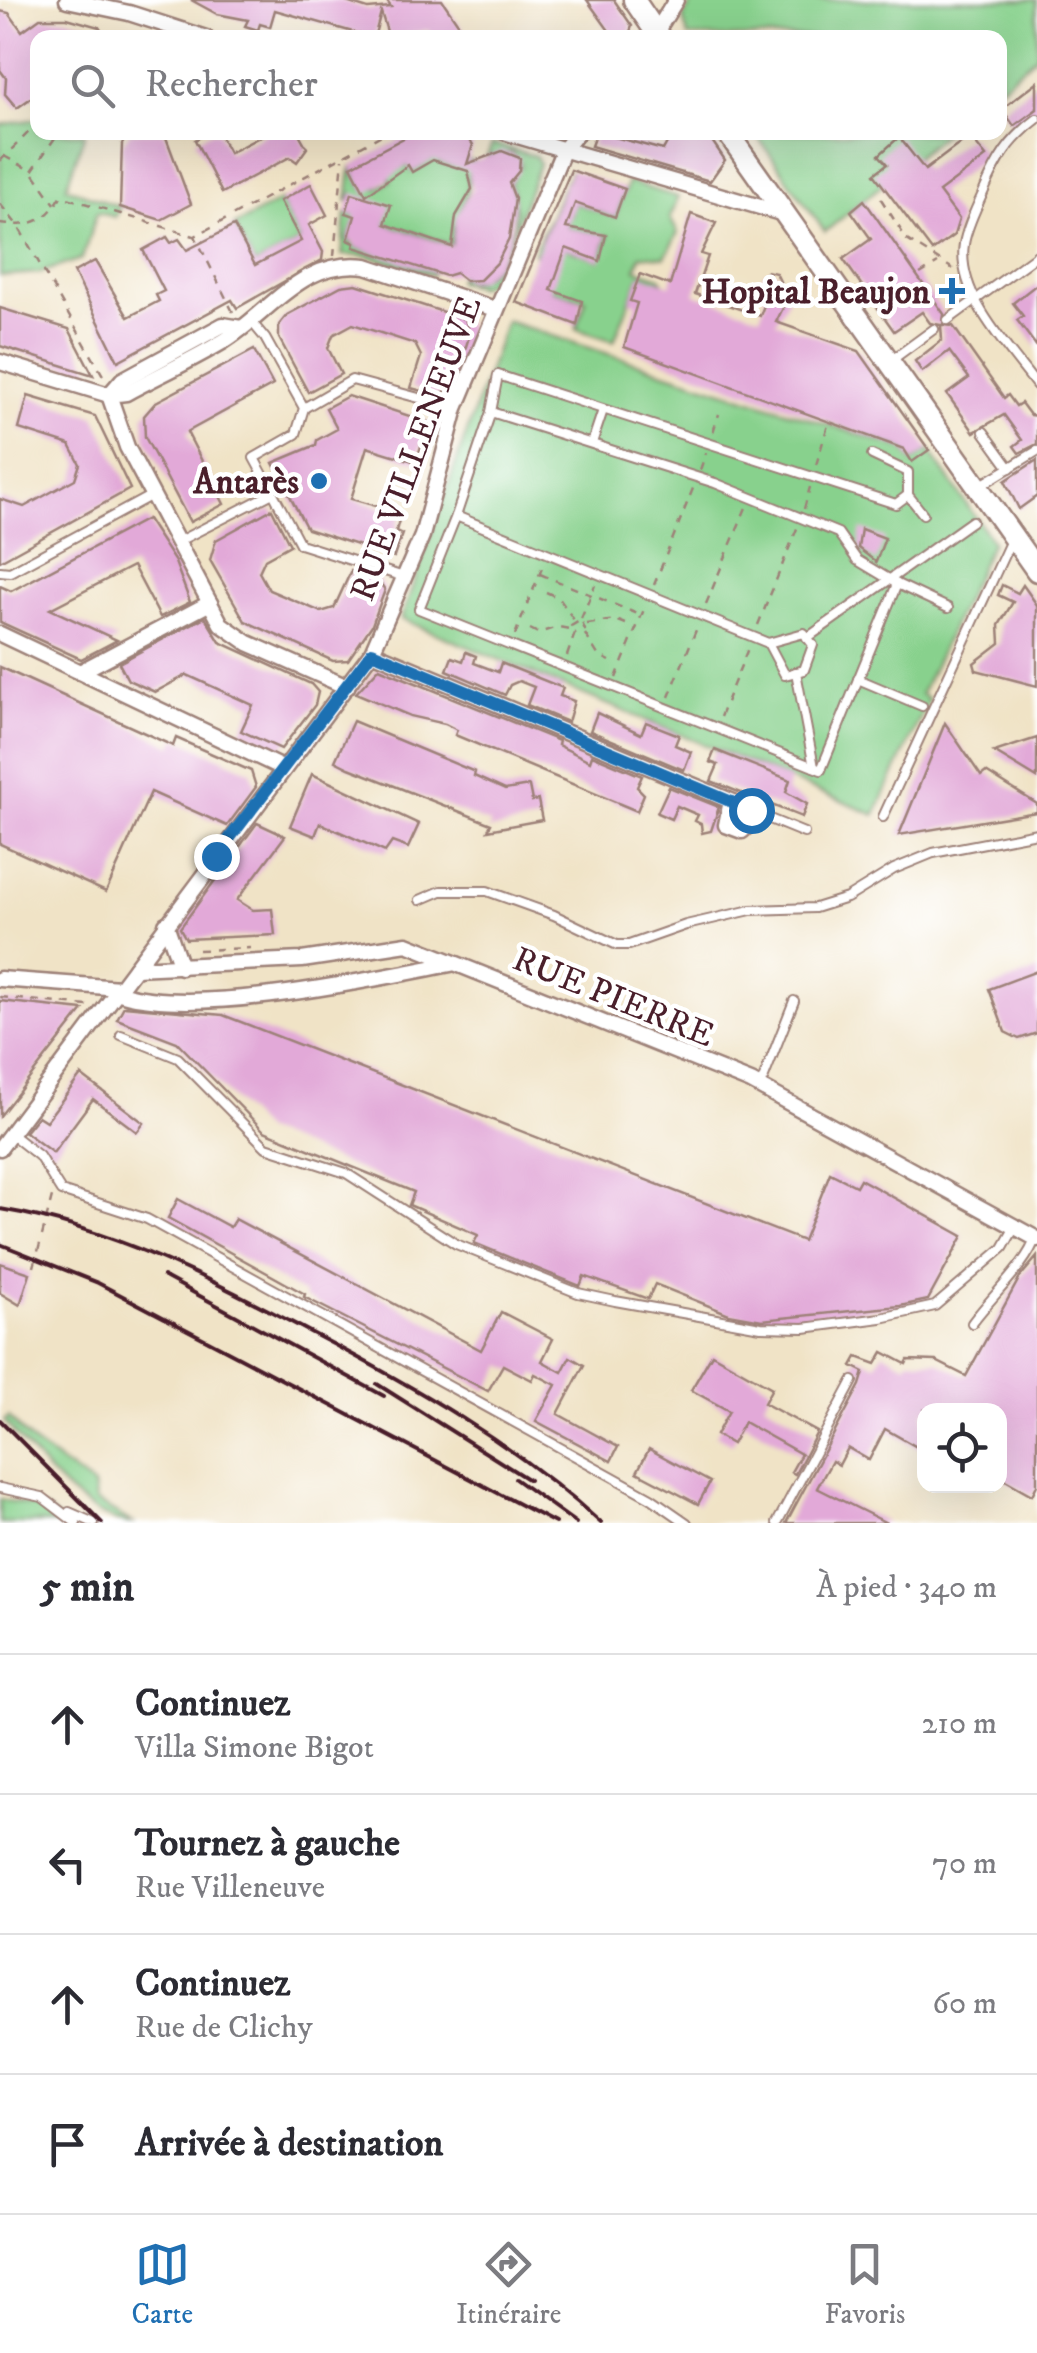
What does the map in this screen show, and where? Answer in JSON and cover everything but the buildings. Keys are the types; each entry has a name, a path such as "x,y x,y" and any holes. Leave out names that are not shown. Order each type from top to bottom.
{"main road":[{"path":"634,0 652,30"},
{"path":"733,140 978,486 980,516 1013,536 1037,571"}],"street":[{"path":"66,0 130,6 187,30"},
{"path":"659,30 676,0"},
{"path":"529,140 784,214"},
{"name":"RUE VILLENEUVE","path":"0,1148 372,652 406,578 450,444 456,408 563,151 572,140"},
{"path":"110,395 122,380 223,325 245,324 271,300 333,267 366,266 495,309"},
{"path":"0,362 110,395"},
{"path":"110,395 126,447 210,603 233,635 347,687"},
{"path":"80,672 210,603"},
{"path":"0,634 284,769"},
{"path":"372,652 731,801 755,813 747,828 730,830 725,819 731,801"},
{"path":"166,924 181,967"},
{"name":"RUE PIERRE","path":"135,968 302,960 406,944 760,1087 1036,1237"},
{"path":"0,979 120,988 123,994 142,1000 195,999 293,991 452,964"}],"lane":[{"path":"1037,119 1010,140 990,177 963,248 977,299 1037,386"},
{"path":"948,320 1037,255"},
{"path":"245,324 265,338 304,408"},
{"path":"889,362 934,329"},
{"path":"894,582 820,770 419,609 456,516 491,412 498,375 885,504 896,504 908,495"},
{"path":"406,578 300,544 254,458 296,434 304,408 352,380 456,408"},
{"path":"592,443 603,410"},
{"path":"491,412 698,477 801,518 838,534 858,560 948,608"},
{"path":"984,432 1010,468"},
{"path":"978,486 1037,451"},
{"path":"872,455 908,472 908,495 924,514"},
{"path":"177,542 272,493"},
{"path":"0,571 10,572 152,495"},
{"path":"456,516 768,643 786,675 804,670 812,646 804,633 768,643"},
{"path":"807,638 894,582 980,516"},
{"path":"883,816 1013,536"},
{"path":"796,672 814,767"},
{"path":"858,679 922,706"},
{"path":"755,813 804,834"},
{"path":"420,900 441,891 487,892 554,915 616,945 629,945 686,925 751,910 815,908 846,898 894,869 933,853 1037,833"},
{"path":"760,1087 794,1001"},
{"path":"121,1036 178,1058 266,1147 346,1173 456,1244 578,1292 762,1327 804,1328 881,1318 935,1306 1003,1248 1015,1228"},
{"path":"11,1134 39,1156 62,1191 147,1219 651,1498 687,1523"},
{"path":"972,1323 994,1290 1032,1253 1036,1237"},
{"path":"777,1523 853,1381"},
{"path":"0,1488 42,1497 94,1523"},
{"path":"64,1510 76,1523"}],"path":[{"path":"0,161 30,131"},
{"path":"32,171 53,140"},
{"path":"194,236 372,140"},
{"path":"4,156 32,171 55,206"},
{"path":"333,267 343,156"},
{"path":"0,224 18,226 41,220 60,196 194,236 245,324"},
{"path":"881,199 908,240 968,276"},
{"path":"0,204 18,226 104,376 110,395"},
{"path":"920,274 939,262"},
{"path":"612,686 698,477 719,414"},
{"path":"716,728 801,518 828,425"},
{"path":"664,707 750,497"},
{"path":"511,646 548,552"},
{"path":"600,572 583,622 584,632 598,655 610,661"},
{"path":"540,574 641,616"},
{"path":"546,592 559,598 575,621 563,667"},
{"path":"575,621 616,620 626,624"},
{"path":"530,628 538,633 558,627 584,632"},
{"path":"0,998 105,1009"},
{"path":"34,1267 48,1199 62,1191"}],"green space":[{"path":"693,0 1037,0 1037,55 1007,81 1007,30 686,30 683,18"},
{"path":"30,120 30,140 83,140 66,187 120,207 115,217 97,212 82,259 39,273 0,276 0,125"},
{"path":"760,140 937,140 825,232"},
{"path":"492,144 536,156 539,164 496,280 477,287 457,281 459,276 469,282 482,277 502,257 515,212 510,184 521,164 512,152 487,156"},
{"path":"441,154 439,162 453,166 469,160 476,162 468,176 452,245 381,223 354,222 348,240 354,247 435,269 432,275 368,256 342,255 346,213 352,215 352,193 347,202 351,168 363,189 374,184 377,189 391,181 388,176 408,165 412,172"},
{"path":"571,170 542,240 599,260 608,236 566,228 575,203 615,217 628,182 678,197 670,218 678,233 665,257 641,255 636,269 660,277 663,283 640,275 614,341 576,329 586,300 551,290 534,252"},
{"path":"280,201 301,241 255,265 234,226"},
{"path":"506,321 904,449 912,462 929,450 992,541 921,694 929,699 875,815 401,619"},
{"path":"9,1417 33,1443 93,1486 95,1501 133,1523 115,1520 79,1500 4,1421"},
{"path":"0,1499 45,1509 63,1523 0,1523"}],"railway":[{"path":"0,1209 121,1242 273,1312 462,1418 533,1467 601,1523"},
{"path":"0,1244 98,1283 555,1523"},
{"path":"163,1276 384,1396"},
{"path":"377,1384 529,1480"},
{"path":"0,1420 102,1523"},
{"path":"515,1479 576,1523"}],"place":[{"name":"Hopital Beaujon","path":"952,291"},
{"name":"Antarès","path":"319,481"}],"route":[{"path":"216,856 372,652 751,810"}]}
